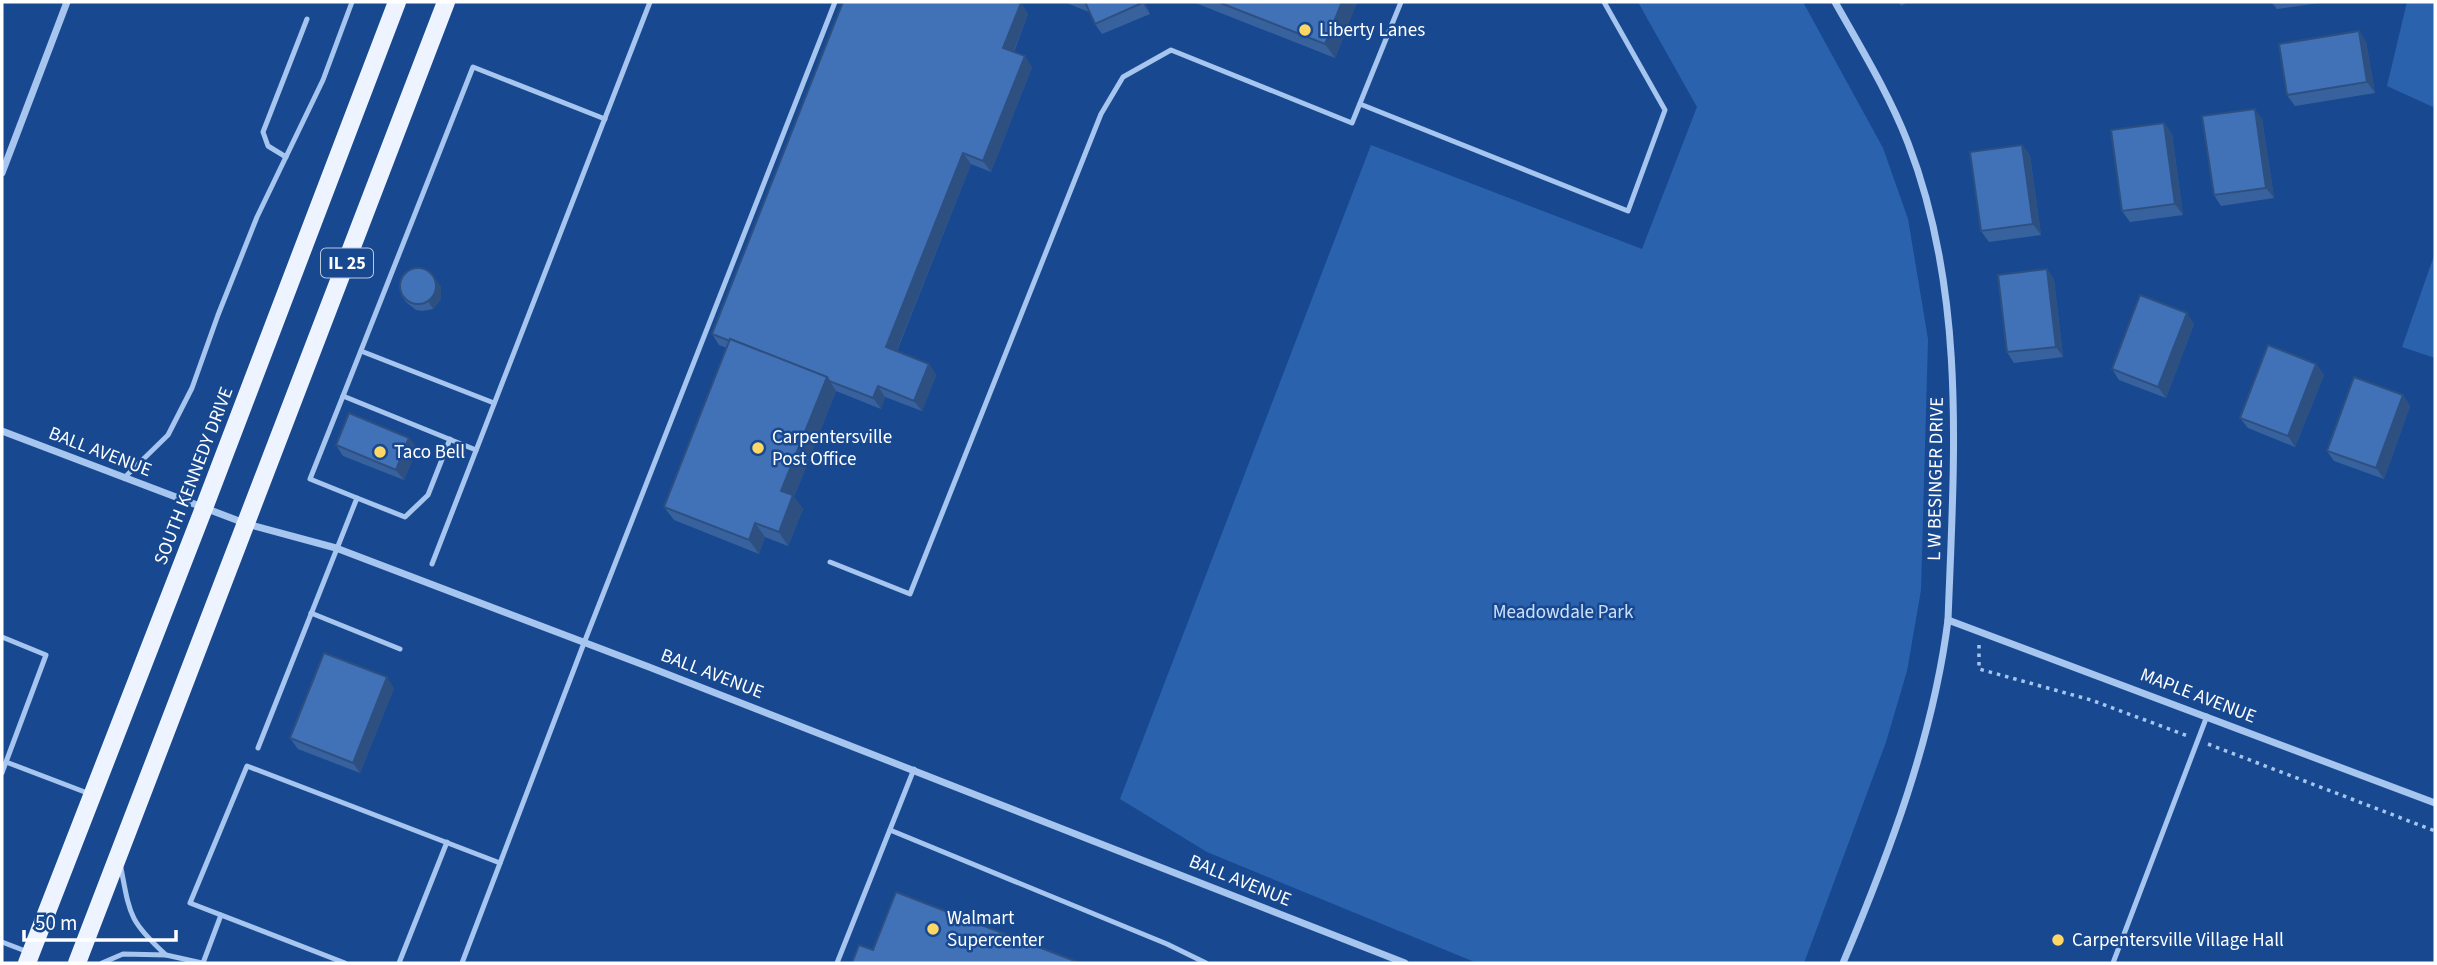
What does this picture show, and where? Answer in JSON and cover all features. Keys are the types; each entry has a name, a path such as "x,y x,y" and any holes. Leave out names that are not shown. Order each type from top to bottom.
{"main road":[{"name":"SOUTH KENNEDY DRIVE","path":"29,958 397,2"},
{"name":"IL 25","path":"77,963 446,2"}],"street":[{"path":"2,173 67,2"},
{"name":"L W BESINGER DRIVE","path":"1835,2 1876,74 1908,145 1930,212 1945,286 1954,383 1948,620 1934,698 1916,764 1881,868 1843,963"},
{"name":"BALL AVENUE","path":"2,431 247,524 336,548 914,769 1405,963"},
{"name":"MAPLE AVENUE","path":"1948,620 2435,803"}],"lane":[{"path":"124,478 168,435 186,400 257,217 323,80 352,2"},
{"path":"432,564 650,2"},
{"path":"462,963 835,2"},
{"path":"830,562 910,594 1101,114 1123,77 1171,50 1352,123 1401,2"},
{"path":"1360,104 1628,211 1665,110 1604,2"},
{"path":"286,157 268,146 263,132 307,19"},
{"path":"450,439 428,495 405,517 310,479 473,67 605,120"},
{"path":"361,351 494,403"},
{"path":"343,396 476,450"},
{"path":"258,748 357,498"},
{"path":"311,612 400,649"},
{"path":"2,637 46,654 2,773"},
{"path":"2113,963 2207,716"},
{"path":"6,762 92,795"},
{"path":"345,963 190,903 247,766 500,863"},
{"path":"837,963 914,769"},
{"path":"890,830 1167,944 1206,963"},
{"path":"399,963 447,842"},
{"path":"123,845 120,867 130,915 142,932 166,955"},
{"path":"102,963 122,954 166,955 203,963 220,915"},
{"path":"2,942 29,958"}],"green space":[{"name":"Meadowdale Park","path":"1638,2 1803,2 1883,148 1908,219 1928,339 1921,590 1907,671 1886,742 1804,963 1477,963 1207,852 1120,799 1371,145 1642,249 1697,107"},
{"path":"2407,2 2435,2 2433,107 2387,86"},
{"path":"2435,253 2435,358 2402,347"}],"building":[{"path":"843,2 1021,3 1003,48 1025,56 983,161 963,153 886,347 929,364 914,401 878,386 873,398 829,381 827,377 712,334"},
{"path":"1085,2 1142,2 1142,3 1095,24"},
{"path":"1218,2 1342,2 1325,44"},
{"path":"2359,31 2367,82 2287,95 2279,44"},
{"path":"2255,109 2266,188 2214,195 2202,116"},
{"path":"2164,123 2175,204 2122,211 2111,130"},
{"path":"2022,145 2033,224 1981,231 1970,152"},
{"path":"418,268 431,273 436,286 431,299 418,304 405,299 400,286 405,273"},
{"path":"2047,269 2056,347 2007,352 1998,275"},
{"path":"2140,295 2187,313 2158,387 2112,369"},
{"name":"Carpentersville Post Office","path":"730,339 827,377 781,491 793,495 779,532 755,523 749,540 664,507"},
{"path":"2268,345 2316,364 2288,436 2240,418"},
{"path":"2354,377 2403,395 2376,468 2327,451"},
{"name":"Taco Bell","path":"349,413 409,438 396,470 336,445"},
{"path":"324,653 387,677 353,763 290,738"},
{"name":"Walmart Supercenter","path":"896,892 1080,963 852,963 859,945 873,950"}],"place":[{"name":"Liberty Lanes","path":"1305,30"},
{"name":"Carpentersville Post Office","path":"758,448"},
{"name":"Taco Bell","path":"380,452"},
{"name":"Walmart Supercenter","path":"933,929"},
{"name":"Carpentersville Village Hall","path":"2058,940"}]}
